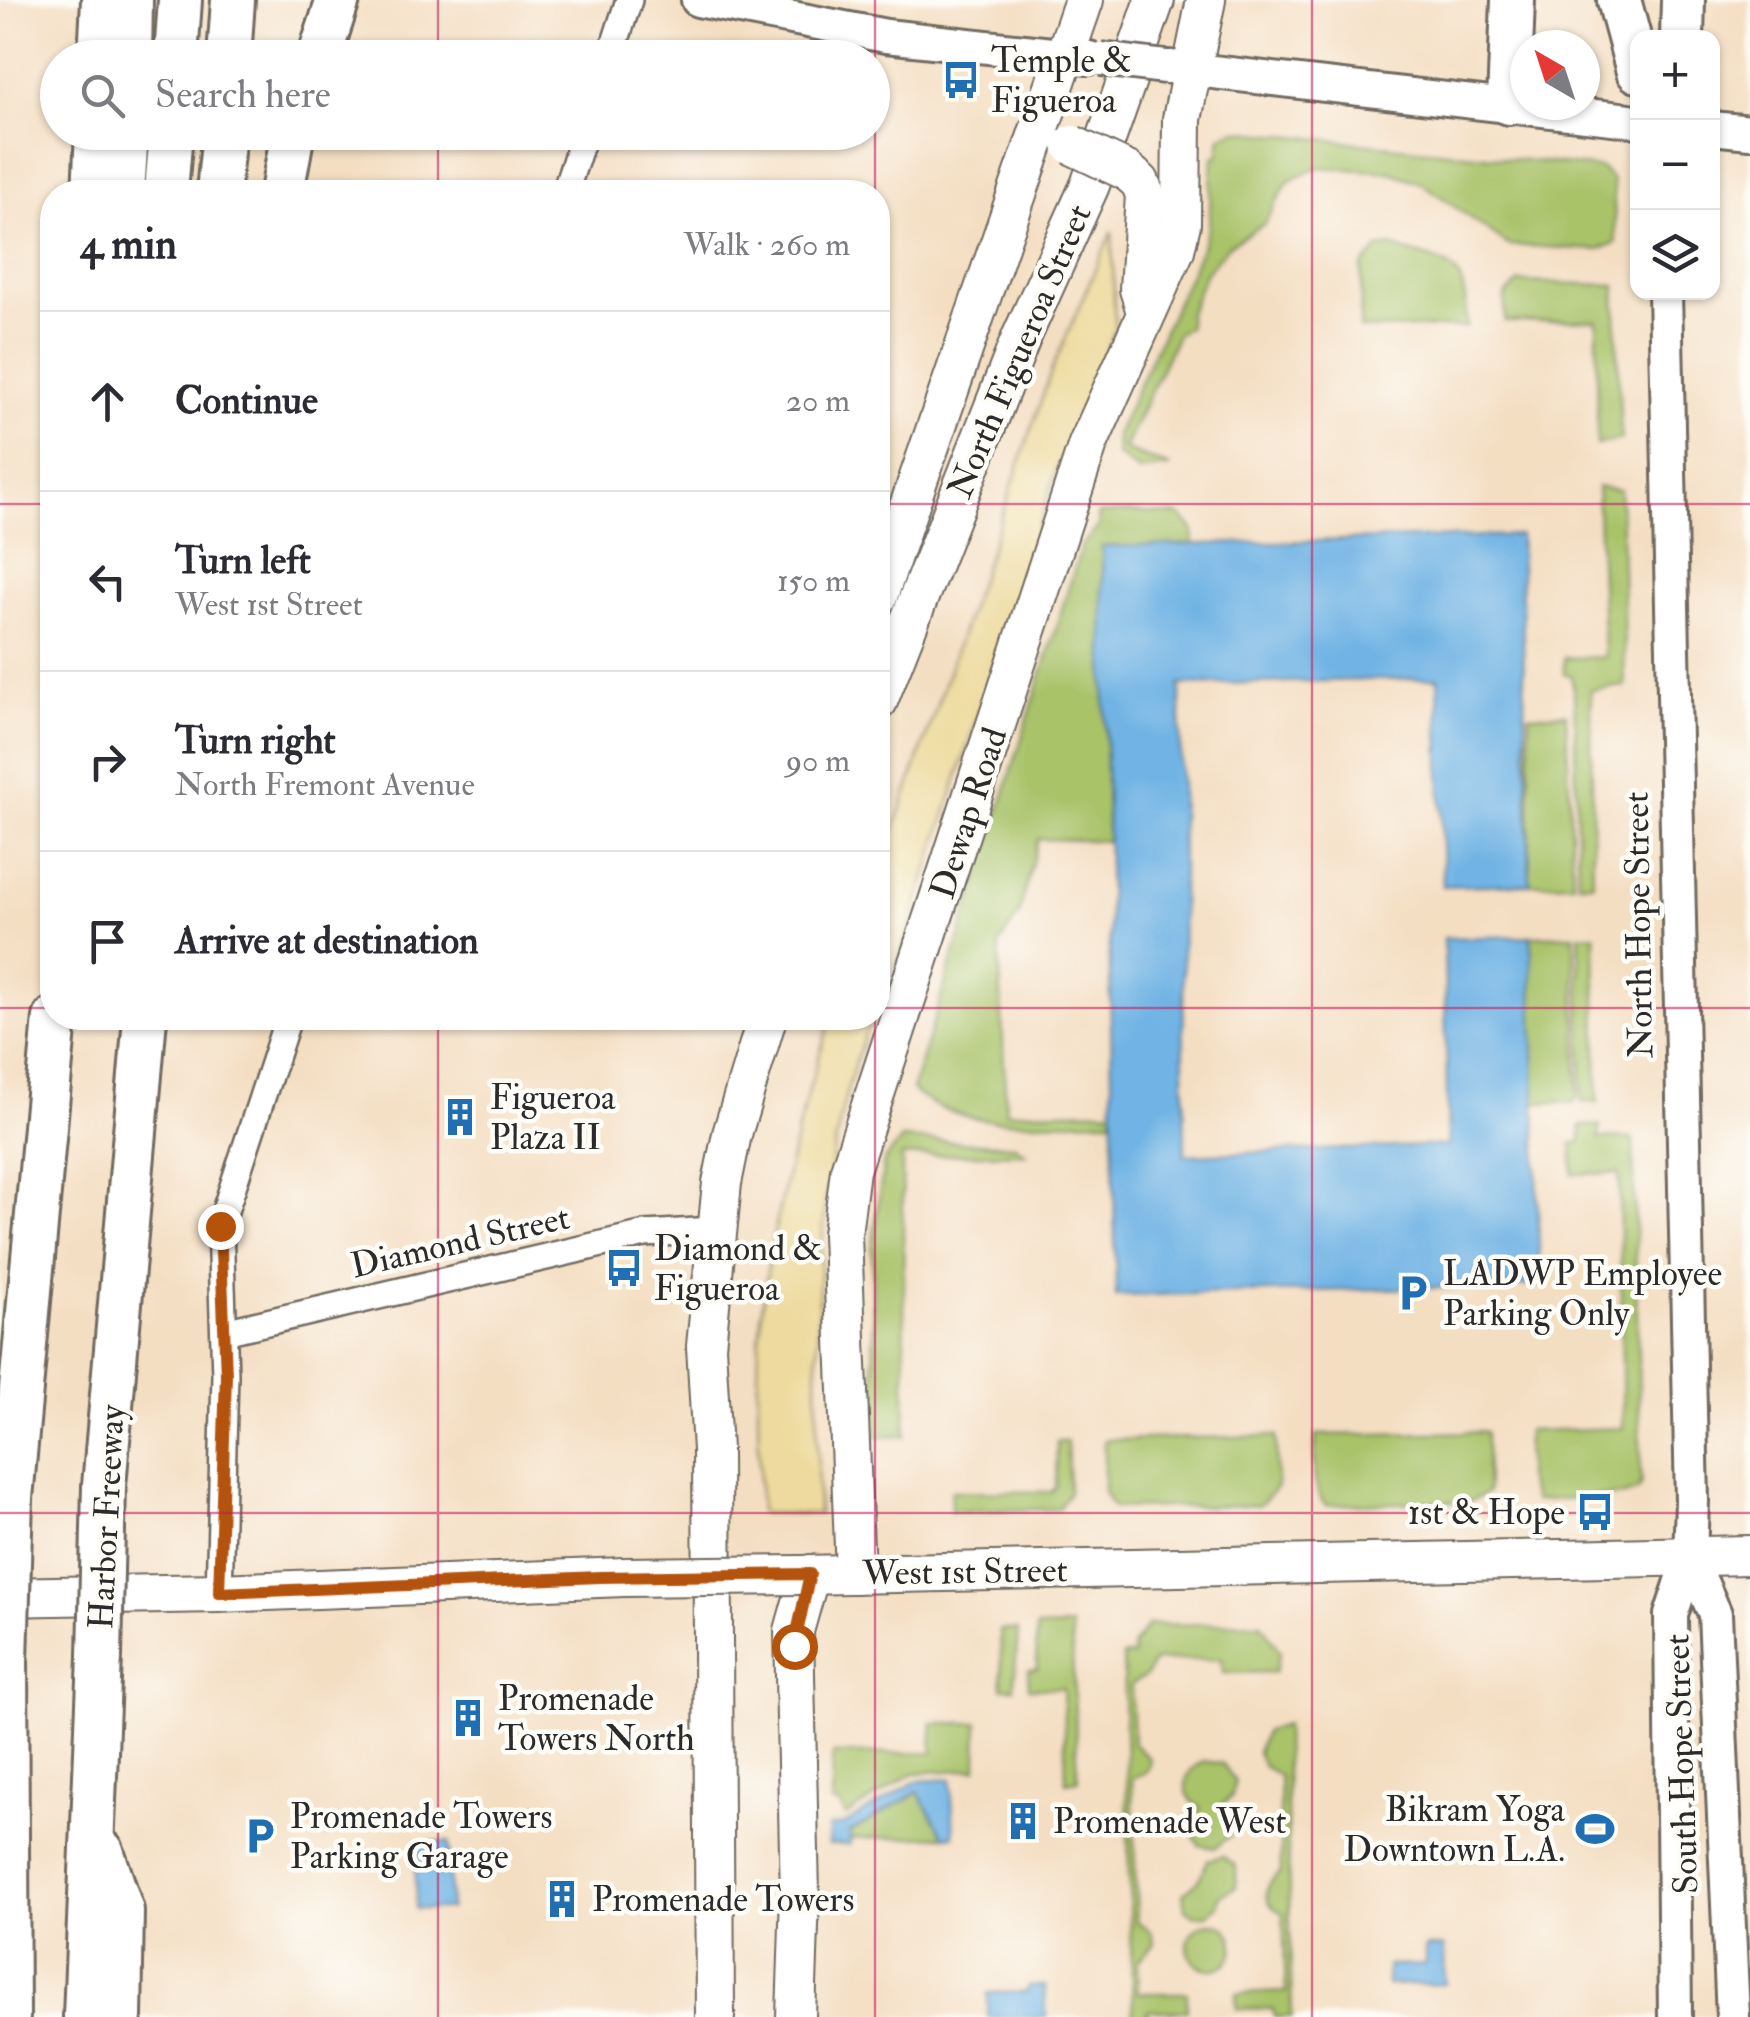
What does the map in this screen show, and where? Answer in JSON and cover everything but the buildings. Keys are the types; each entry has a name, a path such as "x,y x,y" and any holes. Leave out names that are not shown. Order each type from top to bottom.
{"highway":[{"path":"101,40 103,0"},
{"path":"130,40 131,0"},
{"path":"177,40 180,0"},
{"path":"230,40 233,0"},
{"path":"308,40 314,0"},
{"path":"324,40 338,0"},
{"path":"1508,103 1513,0"},
{"path":"1619,0 1630,41"},
{"path":"1682,30 1683,0"},
{"path":"94,180 95,150"},
{"path":"124,180 126,150"},
{"path":"167,180 170,150"},
{"path":"219,180 222,150"},
{"path":"284,180 290,150"},
{"path":"8,2017 7,1671 12,1498 54,1030"},
{"name":"Harbor Freeway","path":"85,2017 96,1832 104,1486 144,1030"},
{"path":"0,1734 7,1671"},
{"path":"96,1832 122,1911 120,2017"}],"main road":[{"path":"698,0 886,36 1508,103 1631,120"},
{"path":"890,561 1032,152 1083,58 1084,0"},
{"name":"North Figueroa Street","path":"890,632 1090,185 1155,0"},
{"name":"Dewap Road","path":"854,1574 842,1234 850,1170 1088,444 1176,250 1181,224 1182,119 1177,68 1206,0"},
{"path":"1720,129 1750,132"},
{"path":"1032,152 1057,143 1072,145 1127,171 1140,182 1145,195 1139,289 1147,314"},
{"name":"North Hope Street","path":"1665,300 1690,1556"},
{"path":"715,2017 712,1468 706,1346 714,1230 732,1134 763,1030"},
{"name":"West 1st Street","path":"0,1597 219,1593 624,1577 1750,1555"},
{"name":"South Hope Street","path":"1690,1556 1715,1614 1731,2010"},
{"name":"South Hope Street","path":"1676,2017 1671,1615 1690,1556"},
{"path":"796,2017 800,1895 794,1632 806,1575"}],"street":[{"path":"616,40 630,0"},
{"path":"569,180 579,150"},
{"path":"219,1593 224,1332 220,1226 284,1030"},
{"name":"Diamond Street","path":"224,1332 645,1234 714,1230"}],"green space":[{"path":"1235,130 1601,168 1613,181 1616,243 1598,250 1508,245 1422,183 1390,172 1318,167 1288,182 1264,224 1228,246 1206,272 1189,312 1188,328 1178,333 1124,449 1170,467 1138,471 1117,455 1116,435 1202,247 1209,224 1213,157 1218,156 1221,136"},
{"path":"1391,246 1451,268 1463,288 1467,327 1360,329 1362,267 1379,248"},
{"path":"1519,282 1615,285 1621,439 1597,445 1597,320 1505,322 1505,296"},
{"path":"1597,487 1620,490 1625,686 1591,690 1593,883 1578,883 1574,691 1571,675 1564,674 1564,658 1604,657"},
{"path":"1098,514 1180,515 1193,529 1194,545 1102,547 1107,841 1038,839 1019,914 999,944 1006,1112 1112,1110 1113,1120 1008,1122 956,1114 912,1090 1082,545 1099,526"},
{"path":"1566,713 1573,883 1530,884 1529,715"},
{"path":"1595,934 1598,1102 1582,1102 1579,935"},
{"path":"1574,935 1578,1096 1574,1102 1534,1103 1531,936"},
{"path":"1600,1125 1599,1138 1633,1139 1641,1483 1637,1491 1624,1495 1534,1501 1526,1478 1527,1431 1623,1428 1619,1173 1573,1174 1572,1143 1581,1142 1581,1126"},
{"path":"902,1139 1015,1145 1025,1153 902,1156 906,1436 875,1437 872,1247 884,1161"},
{"path":"1486,1432 1487,1493 1471,1501 1325,1505 1317,1490 1316,1435"},
{"path":"1276,1436 1277,1487 1260,1505 1113,1508 1104,1492 1104,1440"},
{"path":"1057,1441 1067,1441 1069,1492 1058,1509 951,1511 951,1491 1052,1492 1056,1486"},
{"path":"1261,1623 1280,1652 1275,1672 1223,1673 1222,1659 1154,1661 1147,1675 1131,1685 1133,1743 1150,1759 1147,1771 1132,1779 1137,1922 1151,1931 1154,1944 1137,1962 1138,1993 1187,1993 1187,2011 1148,2011 1147,2017 1133,2017 1123,1656 1133,1656 1133,1645 1148,1625"},
{"path":"1071,1627 1078,1780 1066,1782 1063,1688 1029,1688 1028,1670 1037,1669 1036,1628"},
{"path":"1000,1630 1018,1630 1014,1688 1002,1688"},
{"path":"932,1723 978,1723 977,1769 914,1773 846,1816 840,1805 832,1803 833,1754 933,1753"},
{"path":"1285,1725 1292,2017 1274,2017 1273,2009 1237,2009 1236,1994 1286,1992 1283,1913 1271,1905 1267,1894 1281,1873 1279,1775 1263,1766 1257,1752 1265,1731"},
{"path":"1204,1761 1223,1764 1235,1781 1232,1796 1219,1808 1230,1819 1230,1836 1215,1848 1199,1845 1190,1830 1201,1808 1189,1797 1187,1777"},
{"path":"919,1792 944,1836 850,1839 850,1833"},
{"path":"1222,1856 1236,1866 1236,1887 1219,1896 1218,1905 1208,1915 1193,1915 1185,1908 1183,1894 1199,1880 1207,1860"},
{"path":"1211,1923 1227,1930 1234,1946 1227,1962 1211,1969 1195,1962 1188,1946 1195,1930"}],"sand":[{"path":"1112,231 1115,330 1056,471 906,938 890,976 890,842 1052,369"},
{"path":"827,1030 868,1030 836,1136 827,1198 818,1326 818,1514 760,1513 758,1375 764,1292 776,1222"}],"water":[{"path":"1520,535 1530,884 1443,886 1438,678 1180,685 1185,1155 1448,1145 1444,938 1531,936 1540,1285 1116,1296 1102,547"},
{"path":"951,1779 954,1836 944,1836 918,1792 850,1832 850,1844 829,1845 829,1827 845,1824 917,1781"},
{"path":"415,1842 449,1842 450,1909 416,1909"},
{"path":"1425,1947 1444,1947 1445,1984 1387,1985 1387,1966 1425,1965"},
{"path":"1028,1986 1045,1986 1046,2017 988,2017 988,1993 1027,1992"}],"place":[{"name":"Temple & Figueroa","path":"961,80"},
{"name":"Figueroa Plaza II","path":"460,1117"},
{"name":"Diamond & Figueroa","path":"624,1268"},
{"name":"LADWP Employee Parking Only","path":"1413,1293"},
{"name":"1st & Hope","path":"1595,1512"},
{"name":"Promenade Towers North","path":"468,1718"},
{"name":"Promenade West","path":"1023,1821"},
{"name":"Bikram Yoga Downtown L.A.","path":"1595,1829"},
{"name":"Promenade Towers Parking Garage","path":"260,1836"},
{"name":"Promenade Towers","path":"562,1899"}],"route":[{"path":"220,1226 226,1375 219,1593 600,1577 810,1574 794,1632 794,1646"}]}
